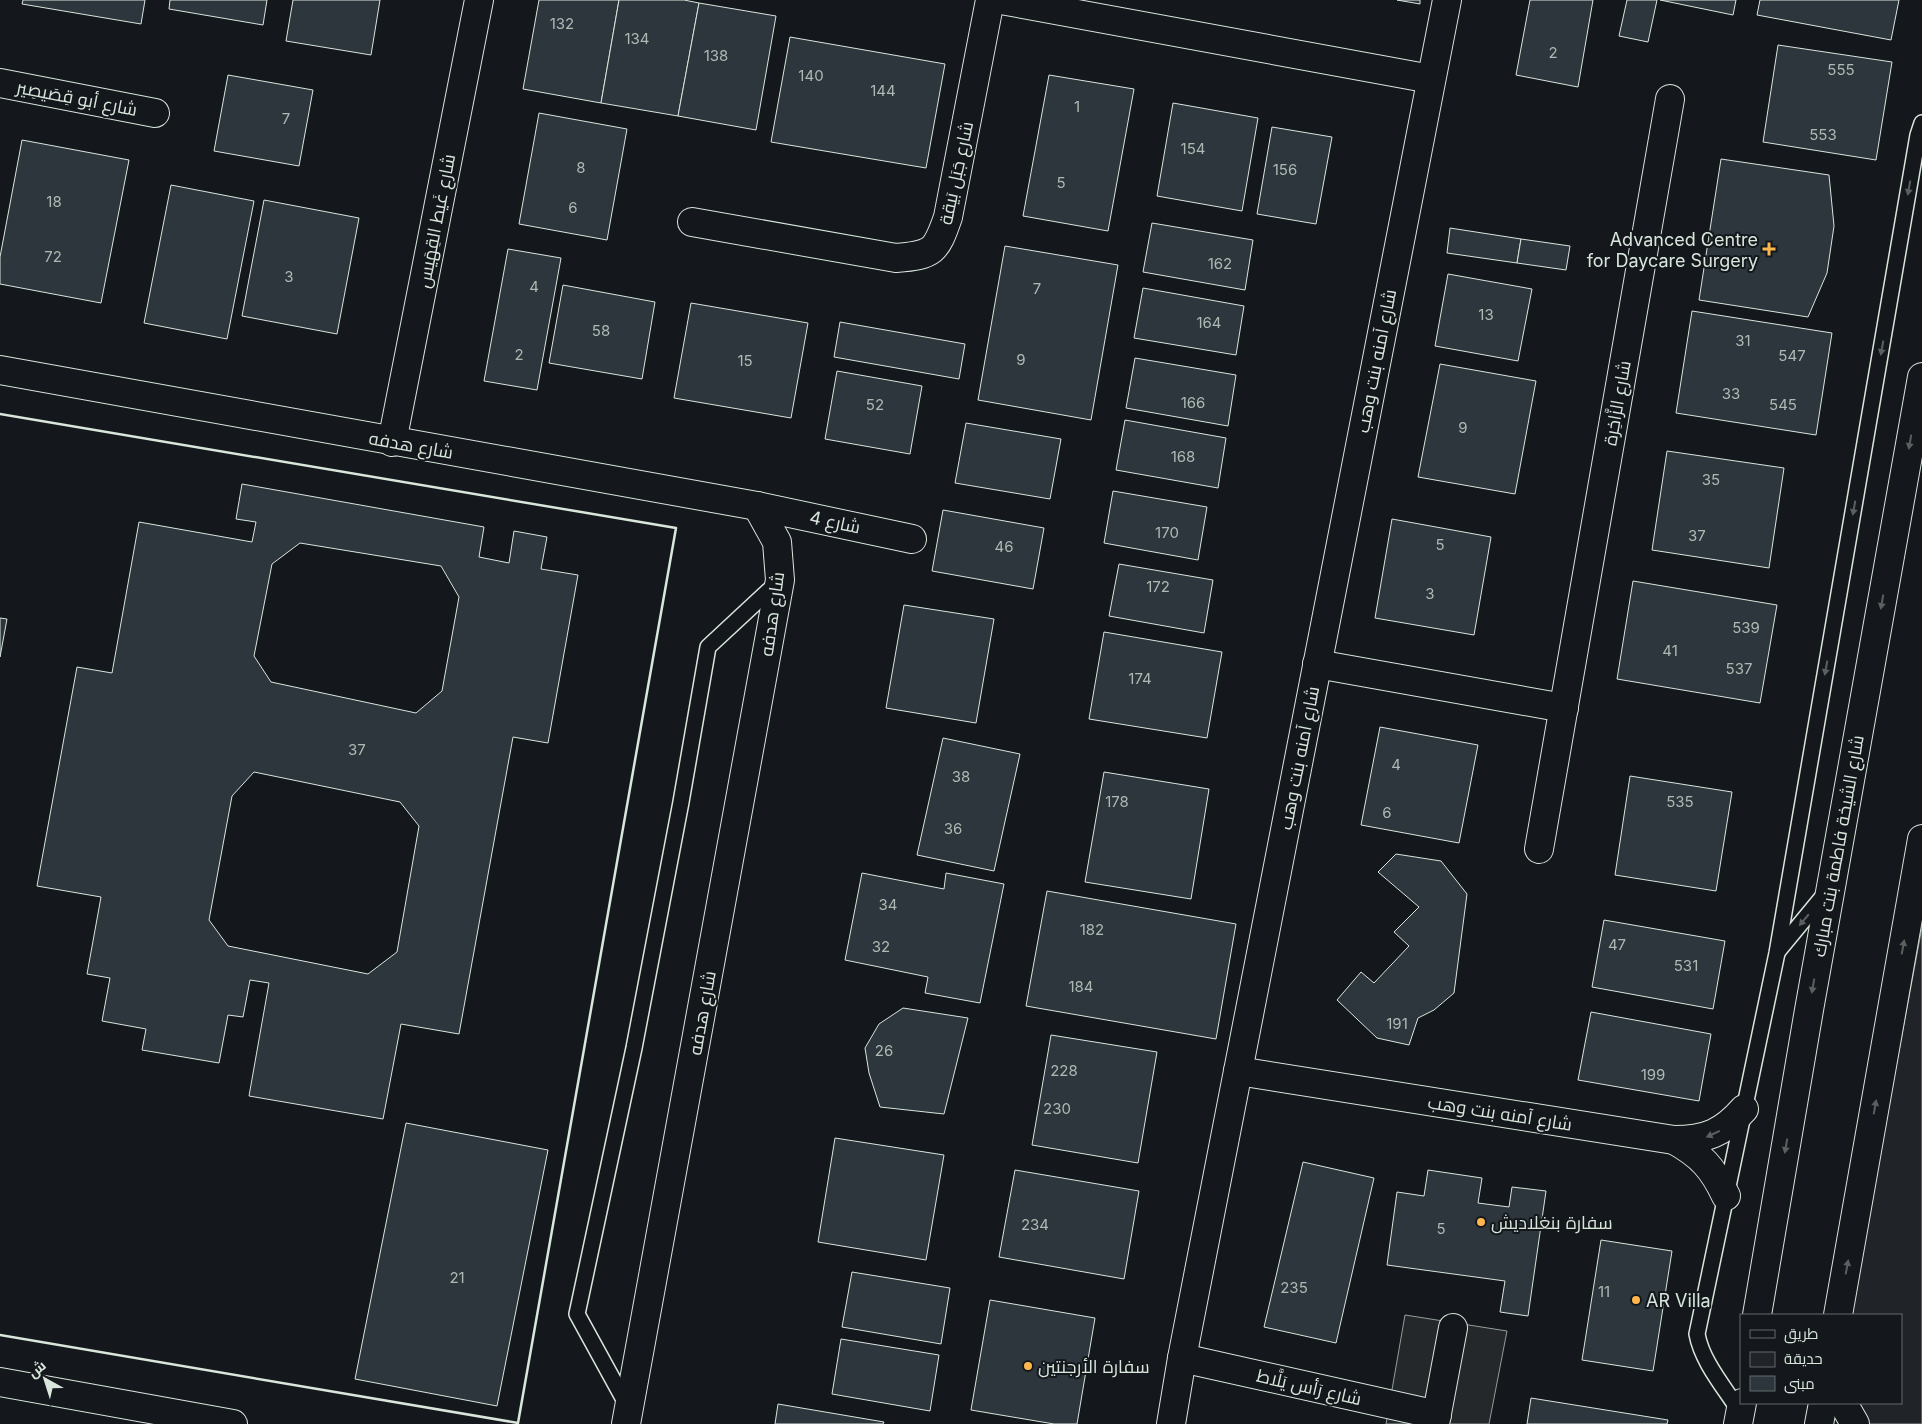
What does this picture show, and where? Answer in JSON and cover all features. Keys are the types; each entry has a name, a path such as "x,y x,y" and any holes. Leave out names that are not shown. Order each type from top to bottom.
{"street":[{"name":"شارع غَيط القِهَيس","path":"392,442 479,0"},
{"name":"شارع جَبَل بَيقة","path":"692,222 896,258 922,256 940,243 948,217 990,0"},
{"path":"1001,0 1431,79"},
{"name":"شارع آمنه بنت وهب","path":"1171,1424 1182,1358 1447,0"},
{"name":"شارع أبو قِصَيصِير","path":"0,83 155,113"},
{"name":"شارع الزَّاخِرة","path":"1540,849 1670,99"},
{"name":"شارع هدفه","path":"0,370 392,442 757,506 777,542 780,580 628,1417"},
{"name":"شارع الشيخة فاطمة بنت مبارك","path":"1757,1314 1922,377"},
{"name":"شارع 4","path":"757,506 912,539"},
{"path":"1318,664 1564,708"},
{"path":"1838,1314 1922,838"},
{"name":"شارع آمنه بنت وهب","path":"1238,1071 1674,1140 1706,1137 1734,1121 1744,1109"},
{"name":"شارع آمنه بنت وهب","path":"1674,1140 1701,1157 1711,1168 1726,1196"},
{"name":"شارع رَأس يَلَّاط","path":"1182,1358 1436,1420 1453,1328"},
{"path":"0,1382 178,1419 233,1424"},
{"path":"1820,1424 1823,1404"},
{"path":"1844,1404 1855,1424"}],"lane":[{"path":"1740,1413 1704,1356 1699,1346 1697,1334 1777,953 1922,123"},
{"path":"628,1417 577,1314 634,1048 681,802 708,647 780,580"},
{"path":"1777,953 1831,887"}],"green space":[{"path":"1922,927 1922,1424 1866,1424 1852,1404 1902,1404 1902,1314 1850,1314"}],"shaded area":[{"path":"1405,1315 1507,1331 1489,1424 1386,1424"}],"building":[{"path":"23,0 145,0 141,24 22,4"},
{"path":"170,0 267,0 263,25 169,9"},
{"path":"293,0 380,0 371,55 286,41"},
{"path":"539,0 619,0 601,103 523,89"},
{"path":"619,0 684,0 699,3 678,116 601,103"},
{"path":"1397,0 1420,0 1420,4"},
{"path":"1530,0 1593,0 1578,87 1516,75"},
{"path":"1627,0 1657,0 1648,42 1619,36"},
{"path":"1660,0 1736,0 1733,15"},
{"path":"1760,0 1899,0 1891,40 1757,15"},
{"path":"699,3 776,16 756,130 678,116"},
{"path":"790,37 945,64 926,168 771,142"},
{"path":"1778,45 1892,62 1876,160 1763,142"},
{"path":"228,75 313,90 299,166 214,151"},
{"path":"1049,75 1134,89 1108,231 1023,216"},
{"path":"1173,103 1258,118 1242,211 1157,196"},
{"path":"539,113 627,129 607,240 519,224"},
{"path":"1272,127 1332,137 1316,224 1257,214"},
{"path":"22,140 129,160 101,303 0,284 0,257"},
{"name":"Advanced Centre for Daycare Surgery","path":"1721,159 1829,175 1834,226 1827,273 1808,317 1699,300"},
{"path":"171,185 254,201 227,339 144,323"},
{"path":"264,200 359,218 337,334 242,316"},
{"path":"1152,223 1253,240 1245,290 1143,272"},
{"path":"1450,228 1521,239 1517,263 1447,253"},
{"path":"1521,239 1570,246 1566,270 1517,263"},
{"path":"1005,246 1118,265 1091,420 978,400"},
{"path":"508,249 561,258 537,390 484,381"},
{"path":"1448,274 1532,289 1518,361 1435,346"},
{"path":"563,285 655,302 642,379 549,363"},
{"path":"1143,288 1244,306 1236,355 1134,338"},
{"path":"691,303 808,323 791,418 674,398"},
{"path":"1692,311 1832,333 1816,435 1676,413"},
{"path":"840,322 965,344 959,379 834,357"},
{"path":"1135,358 1236,375 1228,426 1126,408"},
{"path":"1440,364 1536,381 1515,494 1418,477"},
{"path":"837,371 922,386 910,454 825,439"},
{"path":"1125,420 1226,438 1218,488 1116,470"},
{"path":"966,423 1061,439 1050,499 955,483"},
{"path":"1667,451 1784,468 1769,568 1652,550"},
{"path":"242,484 484,527 479,557 509,563 514,531 547,537 541,569 578,575 548,743 513,737 459,1034 401,1024 383,1119 249,1096 269,983 250,980 243,1017 228,1015 219,1063 142,1050 146,1029 102,1021 110,978 87,974 101,897 37,886 77,667 112,673 139,522 252,542 256,522 236,519","holes":["300,543 441,566 459,597 442,691 416,713 271,682 254,656 272,564","254,772 400,802 419,826 397,952 368,974 228,946 209,920 232,796"]},
{"path":"1113,491 1207,507 1198,560 1104,543"},
{"path":"943,510 1044,528 1033,589 932,571"},
{"path":"1392,519 1491,537 1474,635 1375,618"},
{"path":"1119,564 1213,580 1204,633 1109,616"},
{"path":"1633,581 1777,605 1760,703 1617,679"},
{"path":"904,605 994,619 976,723 886,708"},
{"path":"0,618 7,619 0,657"},
{"path":"1104,632 1222,652 1207,738 1089,719"},
{"path":"1380,727 1478,745 1459,843 1361,825"},
{"path":"943,738 1020,754 994,871 917,855"},
{"path":"1104,772 1209,789 1191,899 1085,882"},
{"path":"1630,776 1732,792 1716,891 1615,875"},
{"path":"1396,854 1441,861 1467,894 1454,993 1434,1010 1418,1018 1409,1045 1377,1038 1337,1000 1361,972 1374,983 1409,946 1394,932 1419,907 1378,872"},
{"path":"862,873 944,889 946,873 1004,884 980,1003 925,993 928,977 845,960"},
{"path":"1047,891 1236,924 1216,1039 1026,1006"},
{"path":"1604,920 1725,941 1713,1009 1592,987"},
{"path":"903,1008 968,1018 944,1114 880,1107 869,1073 865,1048 879,1024"},
{"path":"1591,1012 1711,1034 1699,1101 1578,1080"},
{"path":"1051,1035 1157,1052 1138,1163 1032,1145"},
{"path":"406,1123 548,1150 497,1406 355,1379"},
{"path":"835,1138 944,1155 926,1260 818,1242"},
{"path":"1303,1162 1374,1178 1336,1343 1264,1327"},
{"path":"1015,1170 1139,1191 1124,1279 999,1257"},
{"path":"1428,1170 1482,1178 1478,1203 1509,1207 1512,1187 1546,1191 1528,1316 1500,1312 1505,1281 1387,1265 1397,1192 1424,1196"},
{"path":"1601,1240 1672,1251 1653,1371 1582,1360"},
{"path":"852,1272 950,1288 941,1344 842,1327"},
{"path":"990,1300 1095,1318 1077,1424 1054,1424 971,1410"},
{"path":"841,1339 939,1355 930,1411 832,1394"},
{"path":"1531,1398 1668,1420 1667,1424 1527,1424"},
{"path":"778,1404 884,1422 883,1424 775,1424"}],"wall":[{"path":"0,414 676,528 518,1423 0,1335"}],"place":[{"name":"Advanced Centre for Daycare Surgery","path":"1769,249"},
{"name":"سفارة بنغلاديش","path":"1481,1222"},
{"name":"AR Villa","path":"1636,1300"},
{"name":"سفارة الأرجنتين","path":"1028,1366"}]}
